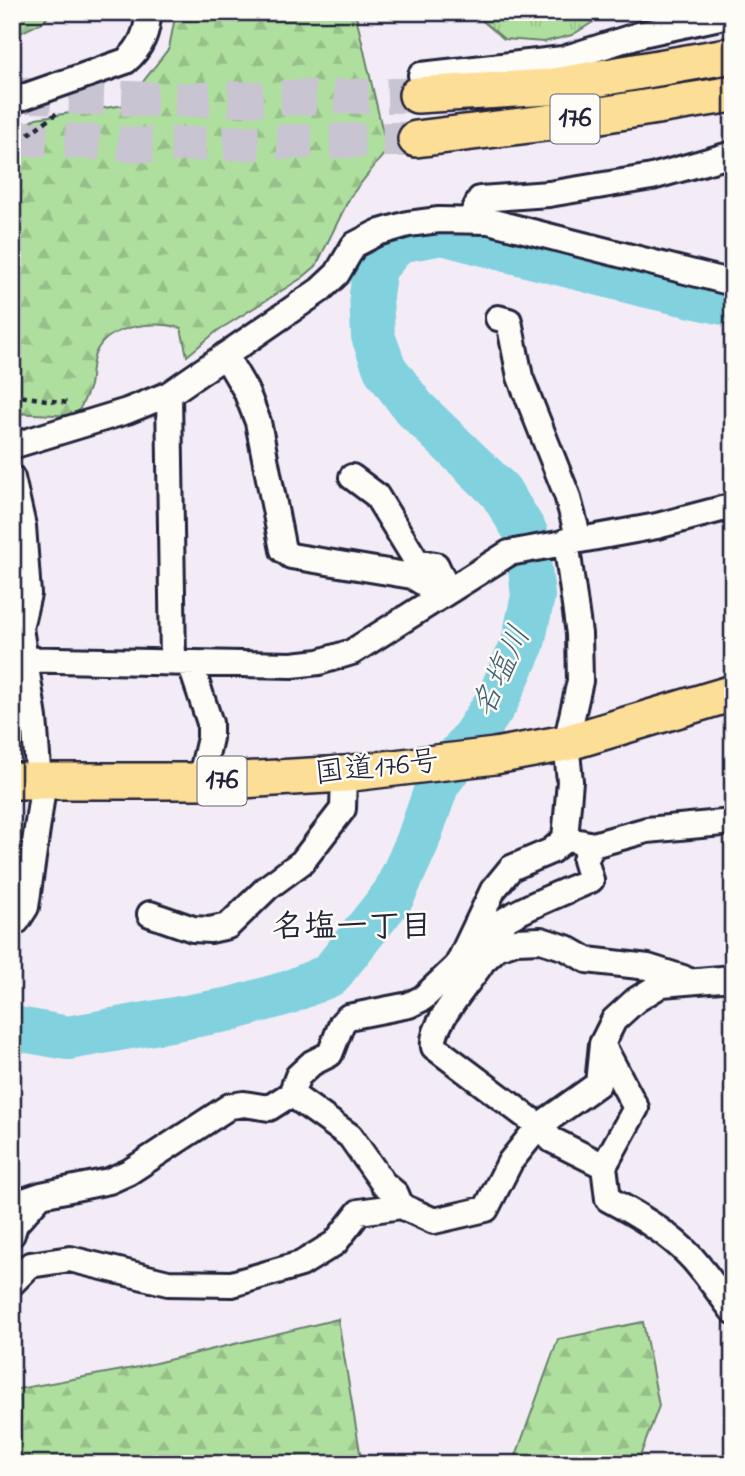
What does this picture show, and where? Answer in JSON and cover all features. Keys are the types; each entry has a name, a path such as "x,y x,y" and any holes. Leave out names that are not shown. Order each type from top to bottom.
{"highway":[{"name":"176","path":"419,85 549,87 733,55"},
{"name":"176","path":"416,139 569,120 733,94"},
{"name":"国道176号","path":"32,781 200,781 344,774 495,756 566,743 733,693"}],"street":[{"path":"419,85 562,59 642,34 733,13"},
{"path":"12,101 126,61 136,51 148,17"},
{"path":"470,220 480,199 549,194 652,177 733,154"},
{"path":"12,446 127,411 169,394 320,290 337,274 354,245 377,233 408,224 439,220 489,221 733,283"},
{"path":"12,1205 41,1195 109,1181 129,1172 230,1106 244,1104 269,1108 291,1094 298,1076 312,1063 330,1054 342,1023 348,1017 409,1005 423,998 449,974 457,966 493,890 511,868 551,851 565,839 570,781 566,743 580,681 579,634 564,542 567,495 520,377 509,321 498,318"},
{"path":"225,355 246,391 258,422 283,550 291,556 412,576 442,595"},
{"path":"169,394 181,663 210,723 210,738 200,781"},
{"path":"352,477 376,495 417,562 436,565 442,595"},
{"path":"12,478 23,526 28,594 20,628 18,659 34,718 26,907 12,924"},
{"path":"18,659 292,665 319,662 352,652 509,553 657,526 733,506"},
{"path":"150,914 192,929 210,930 228,926 268,887 302,862 343,809 344,774"},
{"path":"565,839 593,845 647,830 733,822"},
{"path":"482,962 494,929 517,913 590,880 585,860 593,845"},
{"path":"604,1166 552,1140 538,1126 434,1046 433,1039 453,1000 482,962 498,947 516,941 541,940 566,948 587,960 648,967 694,982"},
{"path":"12,1283 30,1265 70,1259 168,1283 232,1284 301,1264 335,1243 359,1212 401,1206 434,1221 486,1209 510,1162 538,1126 598,1084 602,1044 614,1020 636,1000 662,984 733,978"},
{"path":"602,1044 636,1108 604,1166 608,1199 669,1237 693,1259 733,1311"},
{"path":"291,1094 350,1136 383,1183 396,1194 401,1206"},
{"path":"12,1234 15,1224 41,1195"}],"green space":[{"path":"12,12 52,12 43,22 12,37"},
{"path":"176,12 355,12 387,150 350,197 316,266 302,278 217,331 187,356 181,328 146,325 111,335 94,356 90,385 76,416 12,413 12,134 36,118 125,105 169,48"},
{"path":"472,12 609,12 572,35 544,42 504,39"},
{"path":"338,1319 362,1464 12,1464 12,1390 139,1367"},
{"path":"643,1322 659,1406 637,1464 513,1464 558,1339"}],"waterway":[{"name":"名塩川","path":"12,1028 68,1038 231,1009 287,993 330,975 394,894 417,843 438,783 497,701 523,643 533,596 526,533 500,491 414,408 385,369 373,336 371,295 375,268 398,241 442,233 639,284 733,305"}],"tunnel":[{"path":"16,95 176,100 417,95"},
{"path":"12,138 144,145 416,139"}],"district":[{"name":"名塩一丁目","path":"352,928"}]}
